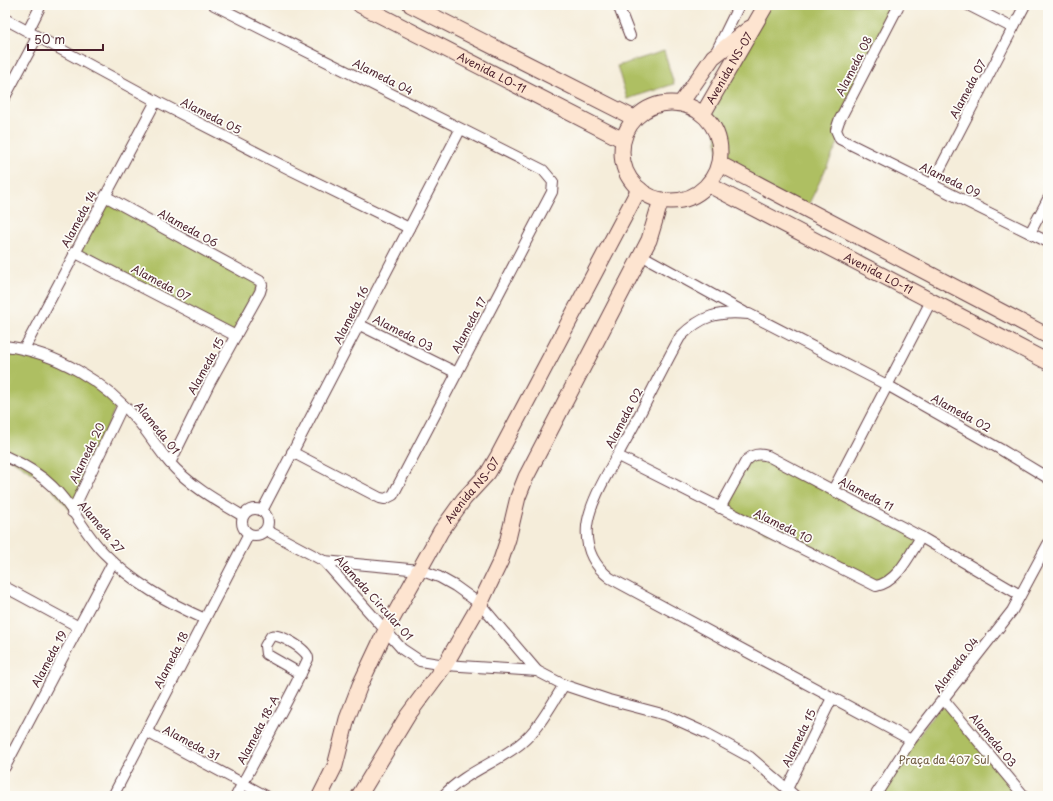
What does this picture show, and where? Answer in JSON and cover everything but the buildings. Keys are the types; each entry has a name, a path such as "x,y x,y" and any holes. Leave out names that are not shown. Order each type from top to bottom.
{"street":[{"path":"5,98 32,34 41,5"},
{"name":"Alameda 04","path":"214,5 460,130 543,170"},
{"name":"Avenida LO-11","path":"360,5 623,140"},
{"path":"411,5 634,118"},
{"path":"618,5 630,36"},
{"name":"Avenida NS-07","path":"680,104 713,58 739,5"},
{"name":"Avenida NS-07","path":"703,114 766,5"},
{"name":"Alameda 08","path":"840,139 836,130 839,121 899,5"},
{"path":"968,5 1013,28"},
{"name":"Alameda 07","path":"932,184 1025,5"},
{"name":"Alameda 05","path":"5,19 156,101 409,228"},
{"name":"Avenida NS-07","path":"713,58 757,22"},
{"name":"Alameda 14","path":"24,348 156,101"},
{"path":"664,103 680,104 692,107 703,114 715,128 720,146 720,164 709,185 695,196 678,201 661,200 649,196 639,189 630,179 624,167 622,153 623,140 634,118 647,108 664,103"},
{"name":"Alameda 16","path":"262,511 460,130"},
{"name":"Alameda 09","path":"840,139 1048,242"},
{"name":"Avenida LO-11","path":"720,164 1048,336"},
{"name":"Alameda 17","path":"292,452 380,498 388,498 395,492 552,192 553,182 543,170"},
{"name":"Avenida LO-11","path":"709,185 1048,362"},
{"name":"Avenida NS-07","path":"320,796 338,759 352,703 386,630 441,530 464,499 488,473 498,456 639,189"},
{"name":"Alameda 06","path":"104,196 260,281"},
{"path":"1030,233 1048,199"},
{"path":"359,796 408,715 444,666 480,604 501,560 508,539 518,497 526,477 649,240 661,200"},
{"name":"Alameda 07","path":"74,252 236,336"},
{"path":"641,255 749,314"},
{"name":"Alameda 15","path":"170,463 209,384 260,292 260,281"},
{"path":"833,490 931,301"},
{"name":"Alameda 02","path":"911,740 610,578 600,571 592,560 587,543 587,526 590,510 680,337 690,327 705,318 718,314 749,314 887,385 1000,448 1048,478"},
{"name":"Alameda 03","path":"360,325 457,373"},
{"name":"Alameda 01","path":"5,346 24,348 78,371 112,394 138,420 170,463 199,490 243,516"},
{"name":"Alameda 20","path":"72,512 123,405"},
{"name":"Alameda 11","path":"720,508 750,456 756,454 768,456 921,537 1020,595"},
{"name":"Alameda 27","path":"5,456 35,472 54,488 102,551 147,590 176,606 205,619"},
{"name":"Alameda 10","path":"618,456 876,586 888,582 895,576 921,537"},
{"path":"252,509 262,511 268,517 266,530 257,535 249,534 243,528 243,516 252,509"},
{"path":"266,530 324,561"},
{"name":"Alameda 18","path":"113,796 249,534"},
{"name":"Alameda 04","path":"875,796 911,740 944,700 1012,611 1048,544"},
{"name":"Alameda Circular 01","path":"324,561 420,570 455,586 480,604 538,671 564,685 609,700 666,715 740,749 795,796"},
{"name":"Alameda Circular 01","path":"324,561 402,649 420,661 444,666 538,671"},
{"name":"Alameda 19","path":"5,768 113,562"},
{"path":"5,587 79,627"},
{"name":"Alameda 18-A","path":"236,796 301,674"},
{"path":"443,796 453,787 519,744 530,735 564,685"},
{"name":"Alameda 15","path":"787,789 832,698"},
{"name":"Alameda 03","path":"944,700 1024,796"},
{"name":"Alameda 31","path":"147,732 266,796"}],"green space":[{"path":"766,5 899,5 837,130 840,139 806,210 720,164 715,128 703,114"},
{"path":"664,51 674,84 627,99 617,66"},
{"path":"105,196 260,281 236,336 74,252"},
{"path":"5,346 24,349 95,382 116,406 72,512 44,480 5,456"},
{"path":"762,454 921,537 889,582 869,583 720,508 746,461"},
{"name":"Praça da 407 Sul","path":"944,700 1021,796 876,796"}]}
